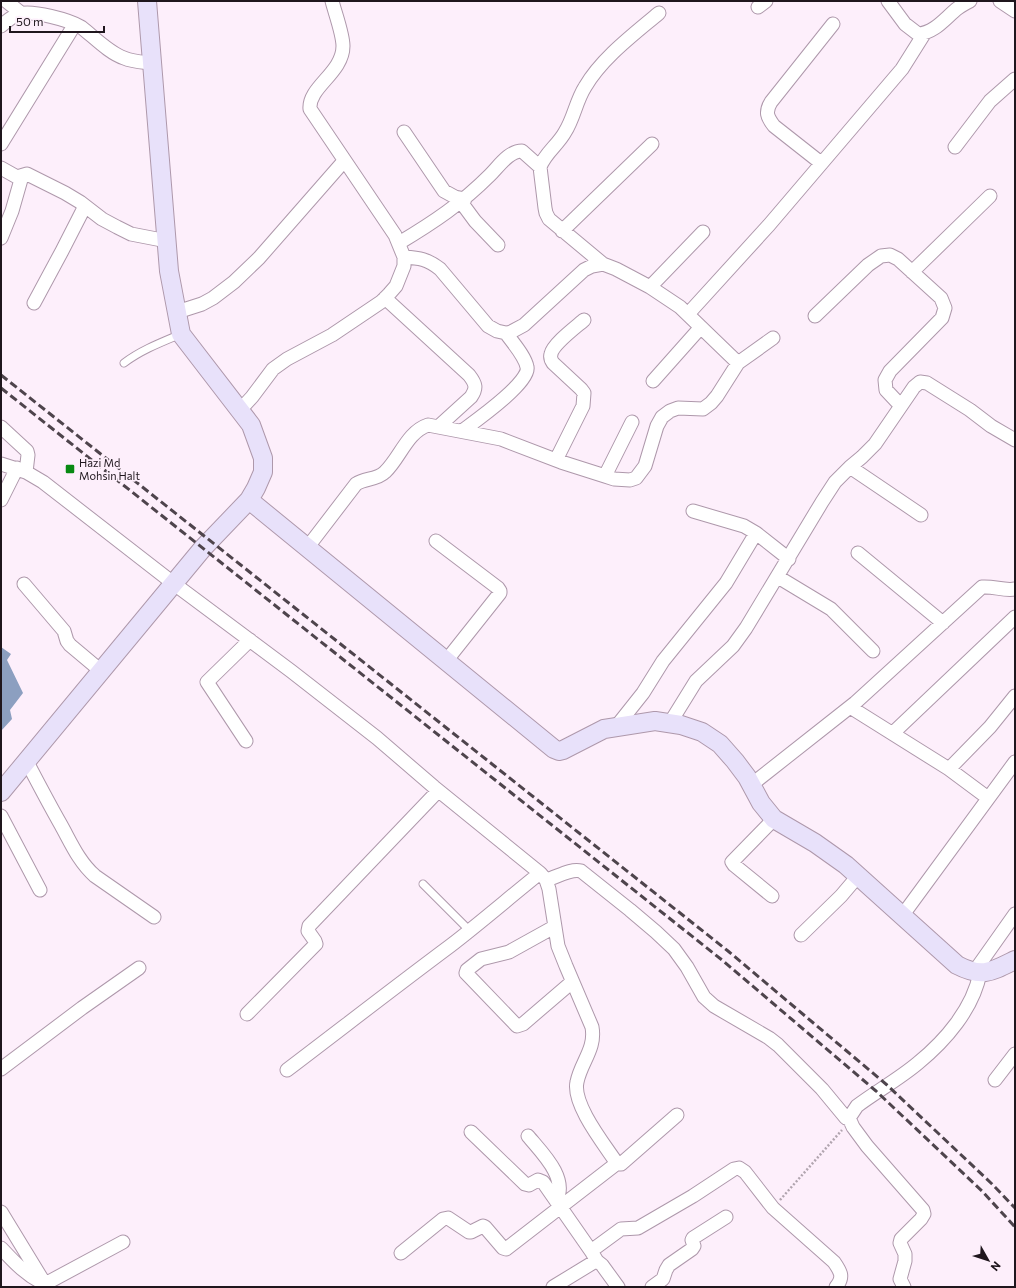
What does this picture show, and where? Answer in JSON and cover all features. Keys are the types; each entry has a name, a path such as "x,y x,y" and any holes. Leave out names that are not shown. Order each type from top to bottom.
{"street":[{"path":"6,1 21,13"},
{"path":"1,792 173,583 203,548 249,500 263,472 263,458 251,425 181,334 169,271 147,1"},
{"path":"240,410 273,369 286,359 332,335 385,298 396,286 404,266 404,257 398,242 375,205 310,109 309,104 313,96 341,58 343,40 332,1"},
{"path":"888,1 905,24 918,34 924,34 930,31 959,7 970,1"},
{"path":"1000,1 1015,11"},
{"path":"1,26 21,13 38,14 61,19 76,24 123,58 152,64"},
{"path":"659,13 624,42 591,78 580,96 566,131 542,161 540,167 546,213 549,219 562,231 603,264 616,269 650,287 680,307 738,363"},
{"path":"1,144 76,24"},
{"path":"821,163 774,126 768,119 767,112 771,102 833,24"},
{"path":"688,314 769,226 902,69 924,34"},
{"path":"955,148 990,101 1015,79"},
{"path":"404,132 444,190 463,201 475,221 498,245"},
{"path":"562,231 652,144"},
{"path":"398,242 436,221 463,201 516,151 522,151 540,167"},
{"path":"177,312 202,304 213,298 234,282 259,258 344,161"},
{"path":"1,168 17,177 27,174 31,175 65,193 102,219 131,234 167,241"},
{"path":"1,236 12,211 22,176"},
{"path":"912,272 990,196"},
{"path":"34,303 85,206"},
{"path":"650,287 703,232"},
{"path":"815,316 868,265 881,256 890,255 898,259 941,298 945,308 942,318 890,371 885,380 886,390 900,406"},
{"path":"404,257 422,258 434,264 440,269 488,326 497,332 506,333 524,325 584,270 592,266 603,264"},
{"path":"385,298 474,380 475,392 471,398 438,427"},
{"path":"556,460 581,412 584,393 553,363 551,353 564,337 584,320"},
{"path":"653,381 701,326"},
{"path":"462,431 496,405 525,377 527,367 523,358 506,333"},
{"path":"307,548 356,484 384,474 415,432 428,425 501,439 556,460 605,476 623,480 636,478 645,466 657,426 662,417 670,410 678,408 703,409 717,396 738,363 773,338"},
{"path":"670,723 696,681 733,646 742,634 835,482 850,466 875,444 900,406 914,387 920,382 927,383 970,410 991,426 1015,440"},
{"path":"605,476 632,422"},
{"path":"1,427 27,451 28,455 21,470 1,500"},
{"path":"1,464 21,470 43,482 173,583 378,738 438,791 543,877 549,889 558,946 592,1026 594,1035 577,1082 576,1091 581,1107 616,1164"},
{"path":"850,466 921,515"},
{"path":"249,500 554,749 559,751 604,729 655,721 681,725 702,732 720,744 739,766 761,803 774,819 816,843 846,865 957,965 968,971 977,973 990,971 1015,960"},
{"path":"693,511 744,526 756,533 789,559"},
{"path":"616,727 643,693 663,661 726,583 756,533"},
{"path":"436,541 500,590 500,593 446,661"},
{"path":"858,553 943,623"},
{"path":"778,577 831,609 873,651"},
{"path":"24,584 64,631 70,646 101,671"},
{"path":"751,785 850,707 982,587 990,586 1003,590 1015,590"},
{"path":"893,733 1015,617"},
{"path":"246,741 206,682 250,640"},
{"path":"949,769 990,727 1015,696"},
{"path":"850,707 949,769 988,798"},
{"path":"27,762 72,846 87,869 154,917"},
{"path":"902,916 1015,762"},
{"path":"247,1014 316,944 308,931 309,926 438,791"},
{"path":"1,816 40,890"},
{"path":"772,896 732,863 774,819"},
{"path":"287,1070 469,930 543,877 558,876 570,870 576,869 581,871 635,914 674,949 687,967 704,997 714,1006 769,1038 822,1089 844,1117 849,1119 867,1146 922,1210 924,1214 921,1219 901,1240 900,1243 905,1254 905,1261 900,1279 904,1287"},
{"path":"801,935 841,896 858,876"},
{"path":"849,1119 857,1106 917,1064 936,1047 960,1017 969,1003 978,982 977,973 1015,914"},
{"path":"554,927 509,952 481,959 466,972 517,1026 523,1024 572,982"},
{"path":"1,1069 82,1008 139,968"},
{"path":"994,1080 1015,1054"},
{"path":"401,1253 443,1219 448,1218 468,1232 483,1226 485,1227 503,1248 506,1249 558,1204 616,1164 621,1164 677,1115"},
{"path":"471,1132 524,1184 529,1185 538,1180 541,1181 618,1287"},
{"path":"528,1136 547,1159 555,1172 559,1189 558,1204"},
{"path":"553,1287 594,1262 594,1256 621,1229 638,1228 693,1196 736,1168 745,1172 774,1208 834,1262 841,1276 840,1282 836,1287"},
{"path":"1,1212 46,1285"},
{"path":"652,1287 663,1279 669,1264 692,1249 694,1246 692,1240 695,1237 726,1217"},
{"path":"46,1285 123,1242"},
{"path":"1,1248 26,1273 46,1285"}],"lane":[{"path":"124,364 140,353 181,334"},
{"path":"423,884 469,930"}],"path":[{"path":"774,1208 849,1119"}],"water":[{"path":"1,647 11,654 7,660 23,693 10,710 12,719 1,731"}],"railway":[{"path":"1,375 728,951 887,1085 992,1184 1015,1208"},
{"path":"1,388 722,960 876,1091 982,1191 1015,1227"}],"place":[{"name":"Hazi Md Mohsin Halt","path":"70,469"}]}
